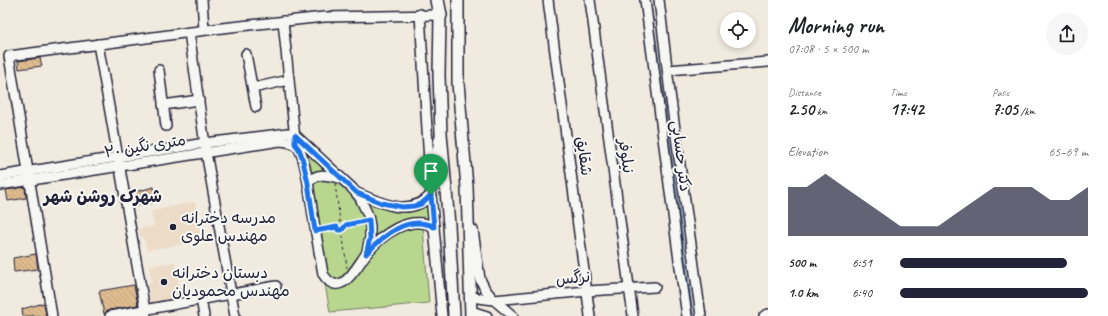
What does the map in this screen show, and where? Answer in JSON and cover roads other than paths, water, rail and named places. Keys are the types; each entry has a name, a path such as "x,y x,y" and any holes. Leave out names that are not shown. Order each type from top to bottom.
{"highway":[{"path":"437,0 440,15"}],"main road":[{"path":"458,0 459,88 467,187 471,314"},
{"path":"440,15 439,86 454,316"},
{"path":"439,86 443,75 446,72 451,73 455,77 459,88"},
{"path":"453,303 470,296"},
{"path":"453,303 471,314"}],"street":[{"path":"202,0 204,30"},
{"name":"شقایق","path":"548,0 590,316"},
{"name":"نیلوفر","path":"590,0 633,316"},
{"name":"دکتر حسابی","path":"645,0 678,253 688,316"},
{"name":"دکتر حسابی","path":"659,0 701,316"},
{"path":"52,316 9,56 204,30 324,17 420,14 440,15"},
{"path":"420,14 431,195 442,316"},
{"path":"282,21 295,140 302,157 308,183 323,274 326,279 334,284 341,283 348,278 366,254 389,233 408,224 419,222 434,227"},
{"path":"189,32 206,147 235,316"},
{"path":"98,44 145,313"},
{"path":"246,54 256,106"},
{"path":"668,70 768,62"},
{"path":"159,70 166,126"},
{"path":"253,88 289,80"},
{"path":"163,105 199,100"},
{"path":"295,140 357,193 382,203 402,207 414,206 421,204 431,195 441,122"},
{"name":"۲۰ متری نگین","path":"0,176 29,175 288,133 295,140"},
{"name":"۲۰ متری نگین","path":"0,185 29,175"},
{"path":"308,183 315,176 327,175 338,178"},
{"path":"357,193 369,220 370,238 366,254"},
{"path":"468,222 473,229 480,279 485,289 494,300 513,316"},
{"path":"110,316 145,313 201,299 276,286"},
{"name":"نرگس","path":"470,296 494,300 587,291 655,287"},
{"path":"201,299 204,316"},
{"path":"471,314 487,316"},
{"path":"764,316 768,314"}],"waterway":[{"path":"650,0 693,316"}],"place":[{"name":"مدرسه دخترانه مهندس علوی","path":"173,227"},
{"name":"دبستان دخترانه مهندس محمودیان","path":"164,282"}],"district":[{"name":"شهرک روشن شهر","path":"103,196"}]}
